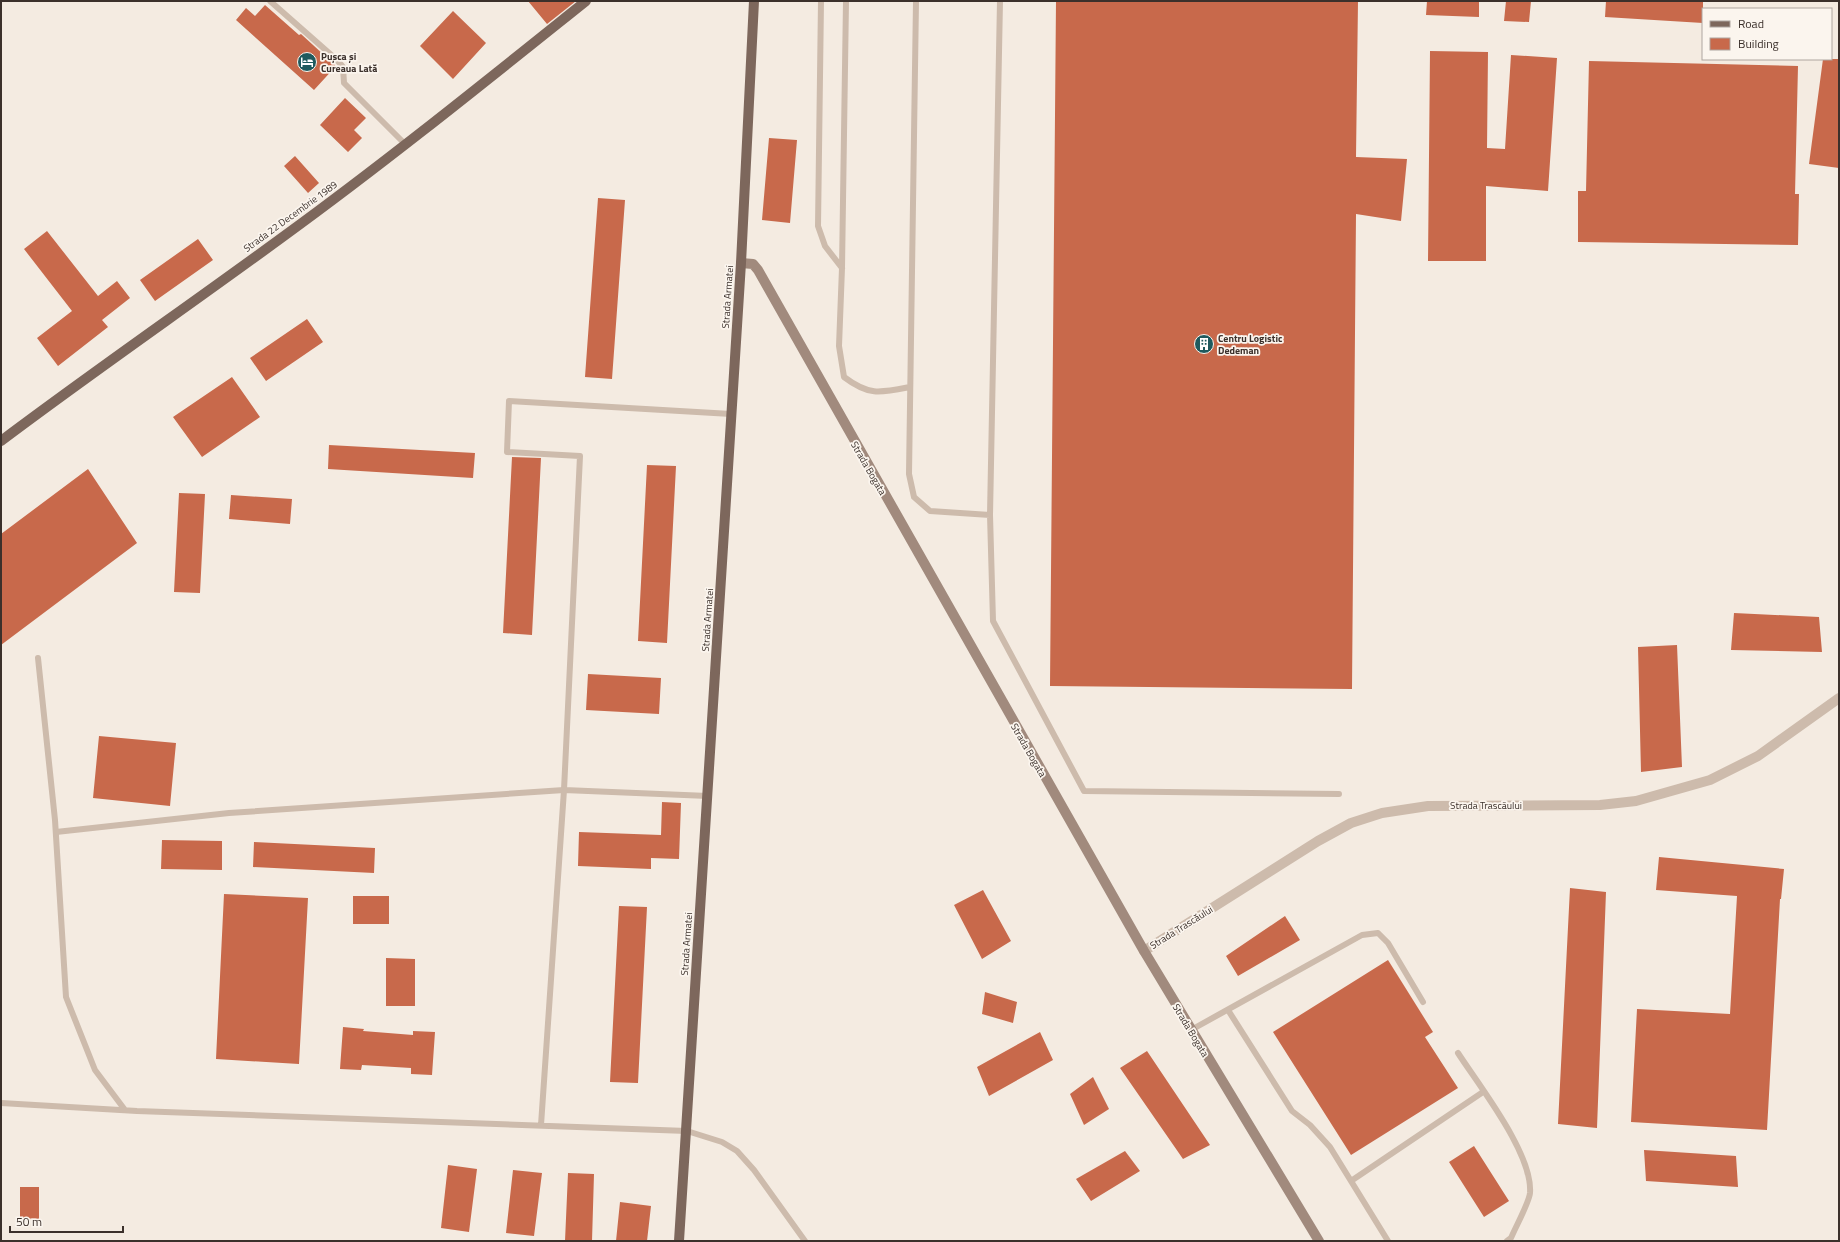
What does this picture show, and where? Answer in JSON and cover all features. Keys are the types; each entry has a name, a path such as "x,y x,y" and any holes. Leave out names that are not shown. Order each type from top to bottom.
{"main road":[{"name":"Strada 22 Decembrie 1989","path":"1,441 62,395 283,237 406,145 586,1"},
{"name":"Strada Armatei","path":"679,1241 732,414 754,1"},
{"name":"Strada Bogata","path":"741,263 753,264 758,270 1144,951 1319,1241"}],"street":[{"name":"Strada Trascăului","path":"1144,951 1351,823 1382,813 1428,806 1600,805 1636,801 1710,780 1758,756 1839,698"}],"lane":[{"path":"270,1 338,60 343,67 344,83 406,145"},
{"path":"821,1 818,226 825,246 842,268"},
{"path":"846,1 842,268 839,346 844,377 858,388 882,392 910,387"},
{"path":"916,1 909,474 914,497 930,511 990,515"},
{"path":"1000,1 990,515 993,621 1084,791 1338,794"},
{"path":"541,1125 564,790 580,456 507,452 509,400 732,414"},
{"path":"38,658 56,832 66,997 95,1070 125,1110"},
{"path":"56,832 229,813 564,790 708,796"},
{"path":"1191,1030 1362,935 1378,933 1388,943 1423,1002"},
{"path":"1228,1010 1292,1111 1310,1125 1330,1147 1388,1241"},
{"path":"1458,1053 1512,1136 1529,1176 1530,1195 1511,1238 1507,1241"},
{"path":"1351,1181 1483,1092"},
{"path":"1,1104 687,1131 722,1142 737,1151 754,1170 805,1241"}],"building":[{"path":"528,1 576,1 547,24"},
{"name":"Centru Logistic Dedeman","path":"1056,1 1358,1 1356,157 1407,159 1401,221 1356,214 1352,689 1050,686"},
{"path":"1427,1 1479,1 1479,17 1426,15"},
{"path":"1506,1 1531,1 1529,22 1504,21"},
{"path":"1606,1 1703,1 1702,23 1605,17"},
{"path":"265,5 299,35 301,34 336,66 314,90 236,20 246,8 255,16"},
{"path":"453,11 486,43 453,79 420,46"},
{"path":"1430,51 1488,52 1487,148 1505,149 1511,55 1557,58 1548,191 1486,186 1486,261 1428,261"},
{"path":"1839,59 1839,168 1809,164 1823,60"},
{"path":"1589,61 1798,66 1795,194 1799,194 1798,245 1578,242 1578,191 1586,191"},
{"path":"345,98 366,118 354,130 362,138 348,152 320,125"},
{"path":"769,138 797,140 790,223 762,220"},
{"path":"295,156 319,183 308,193 284,166"},
{"path":"598,198 625,200 612,379 585,377"},
{"path":"47,231 98,296 117,281 130,298 102,320 108,327 58,366 37,338 72,311 24,249"},
{"path":"198,239 213,260 155,301 140,280"},
{"path":"307,319 323,342 266,381 250,358"},
{"path":"232,377 260,417 202,457 173,417"},
{"path":"329,445 475,453 473,478 328,469"},
{"path":"512,457 541,458 532,635 503,633"},
{"path":"647,465 676,466 667,643 638,641"},
{"path":"88,469 137,543 1,645 1,534"},
{"path":"179,493 205,494 200,593 174,592"},
{"path":"231,495 292,499 290,524 229,519"},
{"path":"1734,613 1819,617 1822,652 1731,650"},
{"path":"1677,645 1682,767 1641,772 1638,647"},
{"path":"588,674 661,678 659,714 586,710"},
{"path":"99,736 176,743 170,806 93,798"},
{"path":"662,802 681,803 679,859 651,858 651,869 578,866 579,832 661,835"},
{"path":"162,840 222,841 222,870 161,869"},
{"path":"254,842 375,848 374,873 253,867"},
{"path":"1659,857 1784,869 1780,899 1767,1130 1631,1122 1637,1009 1730,1014 1737,896 1656,890"},
{"path":"1570,888 1606,892 1597,1128 1558,1124"},
{"path":"983,890 1011,941 982,959 954,905"},
{"path":"224,894 308,898 299,1064 216,1059"},
{"path":"353,896 389,896 389,924 353,924"},
{"path":"619,906 647,907 638,1083 610,1082"},
{"path":"1285,916 1300,940 1238,976 1226,956"},
{"path":"386,958 415,959 415,1006 386,1006"},
{"path":"1388,960 1433,1032 1425,1037 1458,1088 1351,1155 1273,1032"},
{"path":"985,992 1017,1002 1013,1023 982,1014"},
{"path":"343,1027 364,1029 363,1031 413,1035 413,1031 435,1032 432,1075 411,1074 411,1068 362,1065 361,1070 340,1069"},
{"path":"1040,1032 1053,1060 989,1096 977,1067"},
{"path":"1147,1051 1210,1145 1183,1159 1120,1068"},
{"path":"1093,1077 1109,1109 1084,1125 1070,1094"},
{"path":"1474,1146 1509,1201 1484,1217 1449,1162"},
{"path":"1644,1150 1736,1156 1738,1187 1646,1181"},
{"path":"1125,1151 1140,1171 1091,1201 1076,1179"},
{"path":"448,1165 477,1169 469,1232 441,1228"},
{"path":"513,1170 542,1173 534,1236 506,1233"},
{"path":"568,1173 594,1174 592,1241 565,1241"},
{"path":"20,1187 39,1187 39,1219 20,1218"},
{"path":"620,1202 651,1206 647,1241 616,1241"}],"place":[{"name":"Pușca și Cureaua Lată","path":"307,62"},
{"name":"Centru Logistic Dedeman","path":"1204,344"}]}
